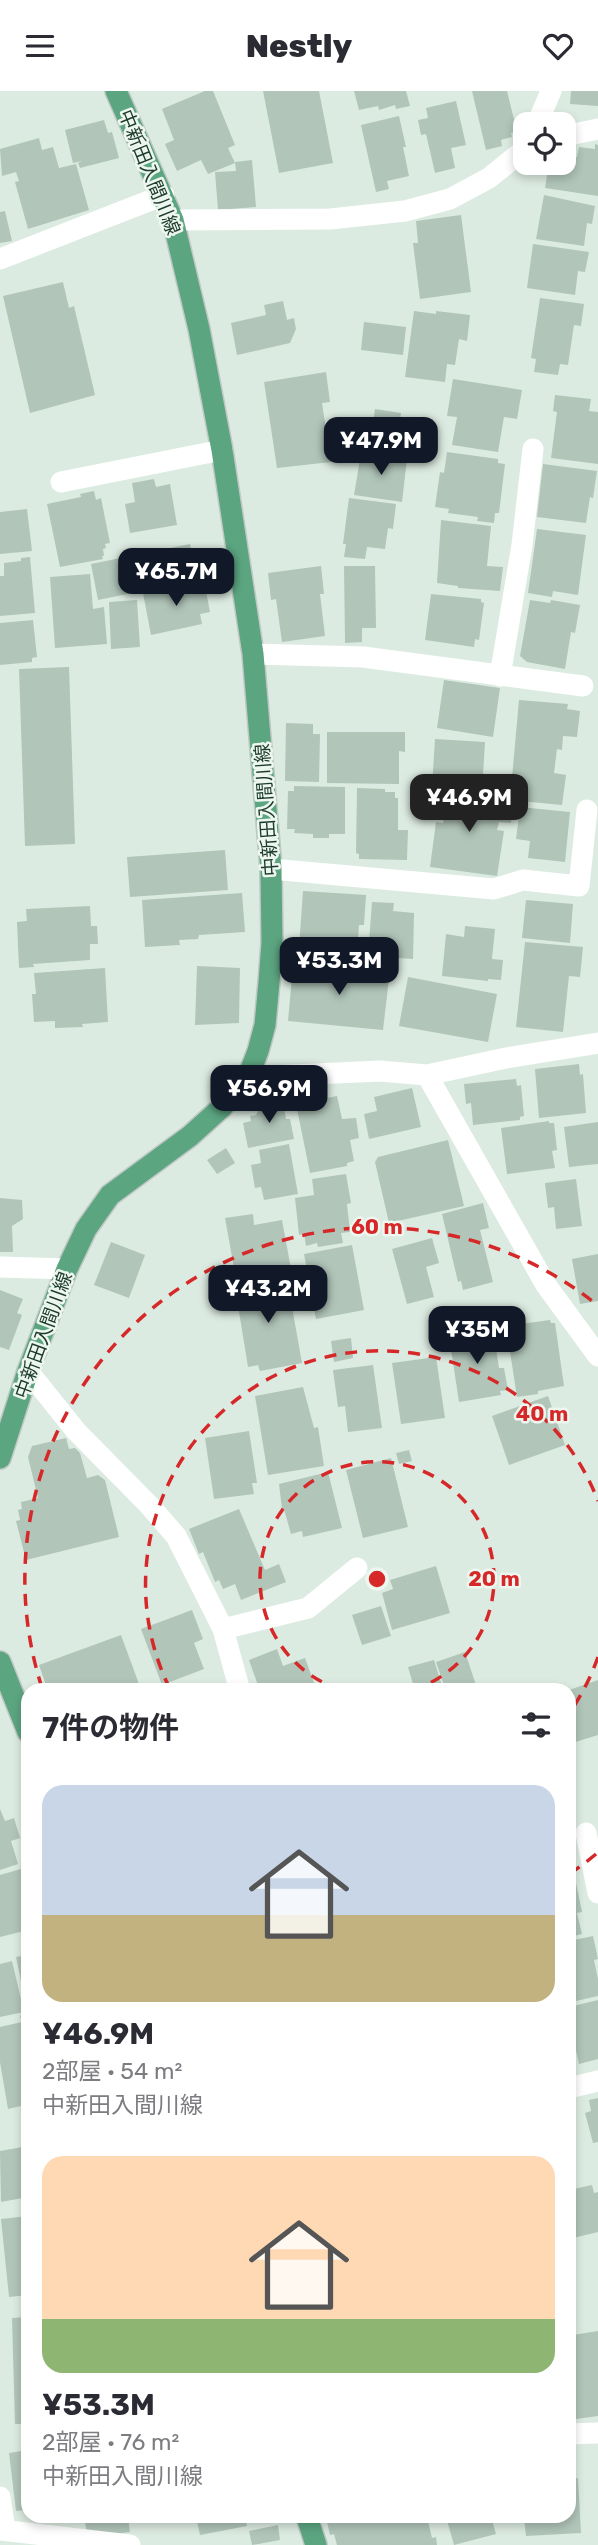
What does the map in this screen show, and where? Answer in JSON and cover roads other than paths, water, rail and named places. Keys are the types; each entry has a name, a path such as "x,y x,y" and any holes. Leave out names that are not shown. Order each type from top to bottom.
{"main road":[{"name":"中新田入間川線","path":"0,1458 28,1371 67,1269 86,1229 110,1195 190,1136 221,1108 247,1077 265,1025 272,943 271,869 253,654 222,450 199,329 173,220 116,91"},
{"path":"0,1662 21,1714"},
{"path":"309,2523 316,2545"}],"street":[{"path":"542,112 551,91"},
{"path":"576,134 598,129"},
{"path":"173,220 330,219 405,212 450,199 489,178 513,159"},
{"path":"0,259 164,195"},
{"path":"500,676 522,545 533,449"},
{"path":"61,482 222,450"},
{"path":"253,654 363,657 583,686"},
{"path":"271,869 494,889 523,880 579,885 587,810"},
{"path":"247,1077 380,1071 427,1075 506,1058 598,1043"},
{"path":"427,1075 546,1285 598,1355"},
{"path":"0,1267 67,1269"},
{"path":"28,1371 76,1431 176,1536 223,1629 238,1683"},
{"path":"223,1629 308,1608 357,1568"},
{"path":"584,1834 598,1893"},
{"path":"576,2086 598,2081"},
{"path":"576,2434 598,2433"},
{"path":"0,2497 3,2530 130,2545"}]}
